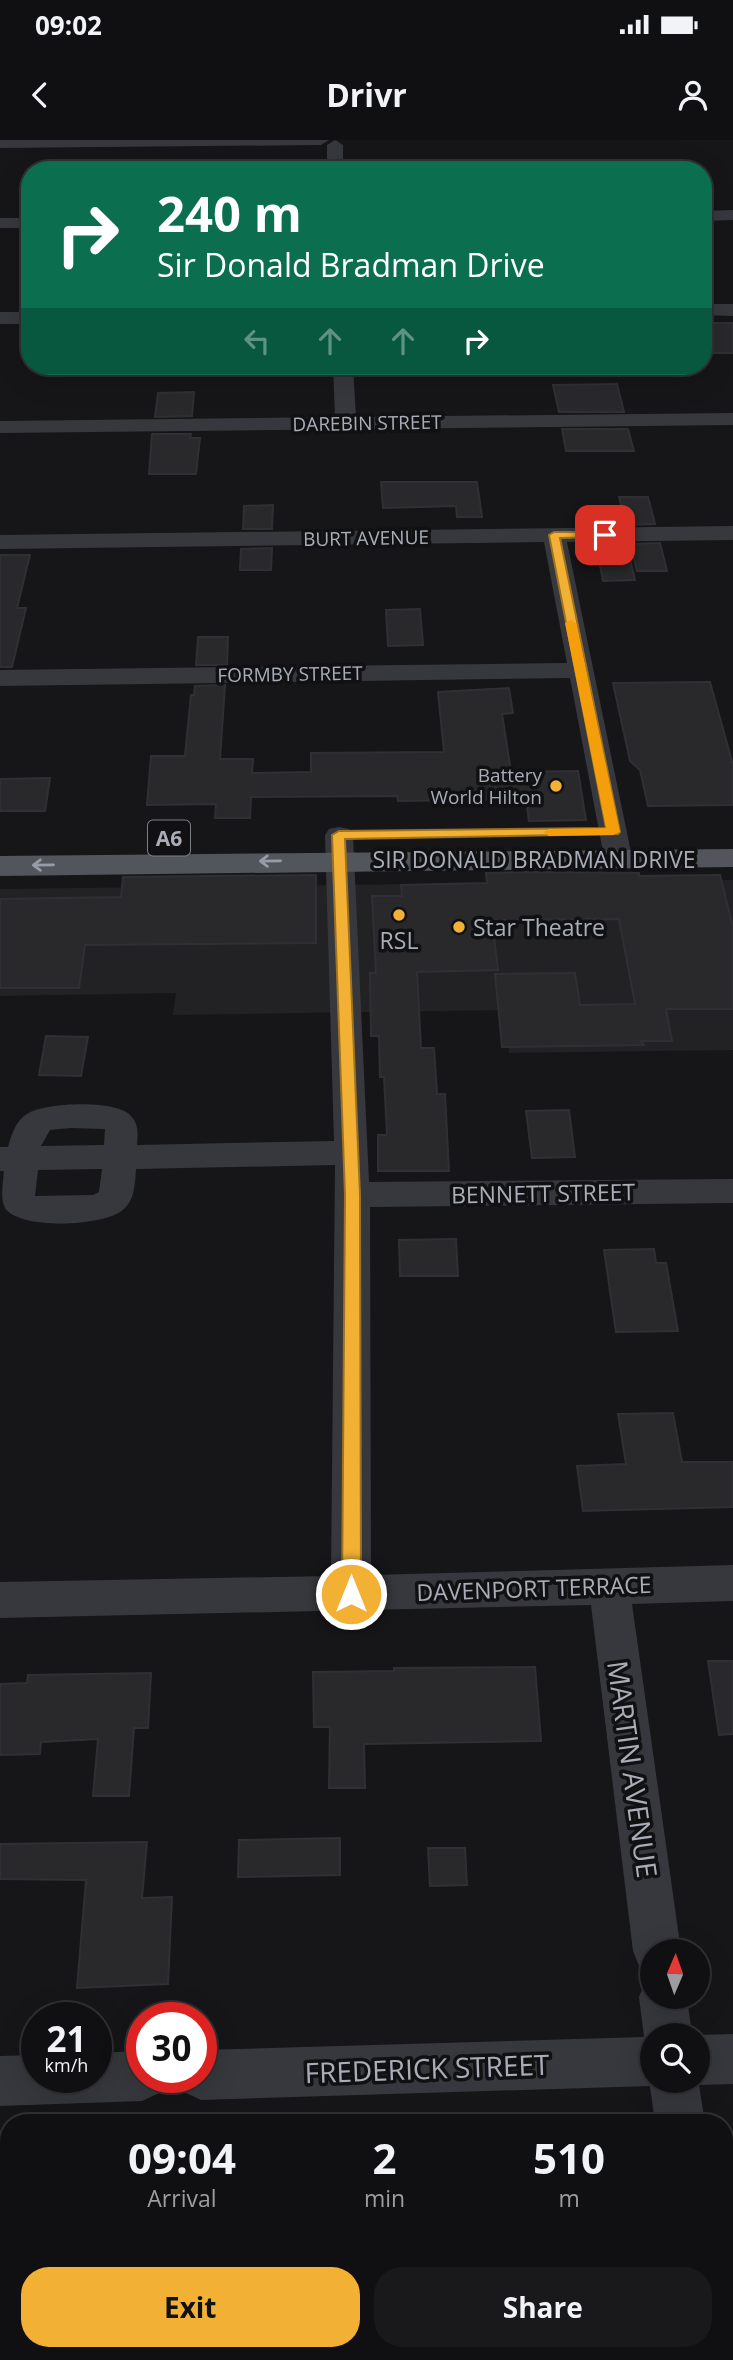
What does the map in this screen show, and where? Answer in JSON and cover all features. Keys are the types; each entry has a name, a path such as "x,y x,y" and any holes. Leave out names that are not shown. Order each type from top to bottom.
{"main road":[{"name":"SIR DONALD BRADMAN DRIVE","path":"0,840 339,848 616,844 733,832"},
{"name":"SIR DONALD BRADMAN DRIVE","path":"616,844 733,858"},
{"name":"SIR DONALD BRADMAN DRIVE","path":"0,866 339,848"}],"street":[{"path":"0,143 332,141 334,161"},
{"path":"712,216 733,215"},
{"path":"0,223 21,223"},
{"path":"712,310 733,310"},
{"path":"0,318 21,318"},
{"path":"344,375 346,423"},
{"name":"DAREBIN STREET","path":"0,427 733,419"},
{"name":"BURT AVENUE","path":"0,542 733,533"},
{"path":"554,535 616,844"},
{"name":"FORMBY STREET","path":"0,678 580,670"},
{"path":"339,848 349,1153 353,1195 351,1594"},
{"path":"104,1117 117,1121 122,1128 118,1158 115,1196 108,1204 96,1209 38,1209 24,1207 18,1201 11,1159 38,1122 52,1118 104,1117"},
{"path":"118,1158 349,1153"},
{"name":"BENNETT STREET","path":"353,1195 733,1191"},
{"name":"DAVENPORT TERRACE","path":"0,1600 351,1594 733,1583"},
{"name":"MARTIN AVENUE","path":"609,1586 655,1939"},
{"path":"710,2060 733,2059"},
{"name":"FREDERICK STREET","path":"217,2075 640,2061"},
{"path":"0,2081 126,2077"},
{"path":"676,2093 679,2114"}],"shaded area":[{"path":"733,880 733,1050 509,1053 506,1010 173,1015 176,993 0,996 0,889"}],"building":[{"path":"712,323 733,323 733,353 712,353"},
{"path":"617,384 624,412 559,412 553,385"},
{"path":"194,392 192,416 155,417 158,393"},
{"path":"562,429 628,429 634,451 566,451"},
{"path":"152,434 191,434 190,438 200,438 196,474 149,474"},
{"path":"381,482 477,482 482,517 457,517 456,506 383,508"},
{"path":"619,497 648,497 655,524 626,525"},
{"path":"273,505 272,529 243,529 244,506"},
{"path":"660,543 667,571 637,571 630,544"},
{"path":"272,548 271,570 240,570 241,549"},
{"path":"597,550 628,550 635,580 603,581"},
{"path":"0,555 30,555 17,608 26,608 12,667 0,667"},
{"path":"420,609 423,645 388,646 386,610"},
{"path":"198,637 228,637 227,665 196,665"},
{"path":"710,682 733,765 733,805 648,806 640,770 630,761 613,683"},
{"path":"225,685 220,759 253,759 252,773 311,772 311,753 444,752 438,692 509,688 513,713 502,714 511,772 578,771 586,820 529,821 526,799 398,801 397,796 251,797 250,818 215,818 216,804 147,805 151,756 185,756 191,695 194,695 195,686"},
{"path":"50,778 45,811 0,811 0,779"},
{"path":"486,873 639,873 639,876 720,875 733,927 733,1009 666,1009 672,1041 641,1041 644,1045 502,1047 495,974 575,973 580,1005 635,1004 619,919 492,920 498,970 417,972 421,1048 434,1048 437,1094 445,1094 449,1171 378,1171 378,1135 387,1135 384,1077 380,1077 379,1036 371,1036 370,973 376,973 372,896 402,896 401,885 487,883"},
{"path":"316,875 316,943 85,945 79,988 0,988 0,899 121,897 123,877"},
{"path":"46,1036 88,1037 81,1076 39,1075"},
{"path":"569,1110 575,1157 532,1158 526,1111"},
{"path":"456,1239 458,1276 400,1276 399,1240"},
{"path":"654,1249 656,1263 666,1263 678,1331 616,1332 604,1250"},
{"path":"673,1413 682,1462 733,1462 733,1507 583,1511 577,1466 626,1464 618,1414"},
{"path":"708,1661 733,1661 733,1734 719,1735"},
{"path":"535,1667 541,1741 364,1744 365,1788 329,1788 330,1727 314,1727 313,1672 394,1671 394,1668"},
{"path":"151,1673 148,1728 134,1728 129,1796 93,1796 98,1739 41,1742 40,1754 0,1755 0,1684 27,1683 28,1675"},
{"path":"340,1838 340,1875 238,1877 239,1840"},
{"path":"147,1842 142,1898 172,1897 168,1984 77,1988 86,1880 0,1879 0,1844"},
{"path":"428,1848 465,1848 467,1885 430,1886"}],"slow traffic":[{"path":"549,832 613,832 571,623"}],"place":[{"name":"Battery World Hilton","path":"556,786"},
{"name":"RSL","path":"399,915"},
{"name":"Star Theatre","path":"459,927"}],"route":[{"path":"351,1594 353,1195 349,1153 339,835 613,832 554,535 605,535"}]}
